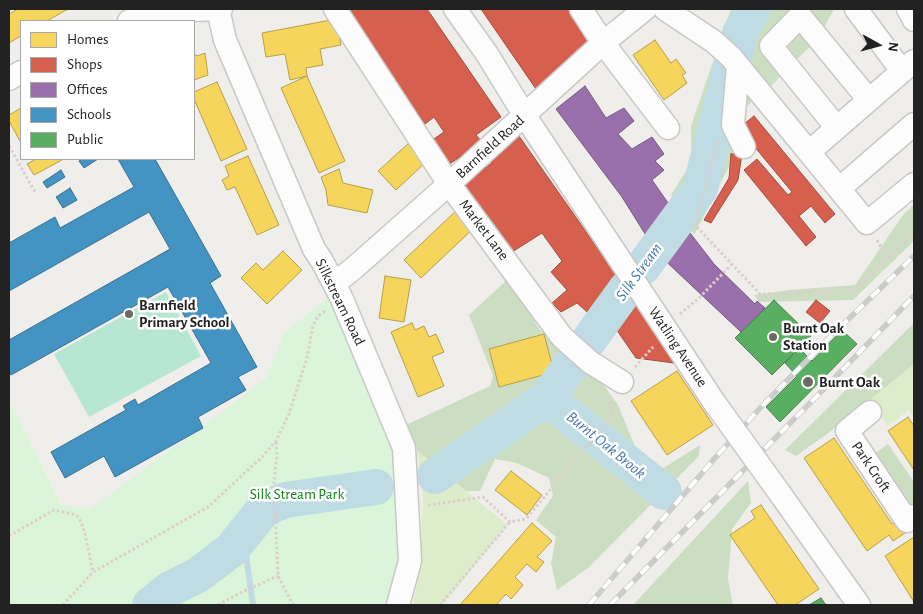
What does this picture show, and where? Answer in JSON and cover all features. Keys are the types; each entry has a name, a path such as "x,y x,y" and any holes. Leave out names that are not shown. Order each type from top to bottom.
{"street":[{"path":"132,20 164,11 220,9"},
{"name":"Silkstream Road","path":"220,9 225,40 310,240 335,283 404,448 410,561 398,605"},
{"name":"Market Lane","path":"335,9 449,184 562,337 602,369 629,375"},
{"name":"Watling Avenue","path":"455,9 487,54 662,334 714,402 859,605"},
{"path":"581,9 603,43 668,128"},
{"name":"Barnfield Road","path":"335,283 525,116 603,43 645,9"},
{"path":"665,9 713,41 734,61 867,223 914,184"},
{"path":"809,152 908,66 856,9"},
{"path":"908,9 914,20"},
{"path":"836,128 771,46 800,16 869,100"},
{"path":"734,61 733,125 744,147"},
{"path":"9,79 20,73"},
{"path":"839,189 914,124"},
{"name":"Park Croft","path":"870,412 847,431 907,521 914,516"}],"path":[{"path":"718,141 694,225 760,294 852,292 914,233"},
{"path":"9,146 35,192"},
{"path":"629,375 662,334 732,264"},
{"path":"63,605 93,572 208,507 261,458 276,441 289,414 307,358 313,326 318,316 332,306"},
{"path":"440,605 510,522 526,519 613,414 602,369"},
{"path":"276,441 277,455 274,481 278,576 293,605"},
{"path":"407,508 483,497 510,522"},
{"path":"9,536 54,510 73,514 81,522 93,572"},
{"path":"218,605 278,576"}],"green space":[{"path":"731,9 834,9 819,37 772,85 742,110 737,151 694,235 671,195 691,163 691,126"},
{"path":"914,204 914,241 853,300 759,302 754,295 855,285 903,215"},
{"path":"508,279 539,329 569,360 600,380 618,405 642,464 662,469 700,445 699,456 588,568 557,590 551,563 556,537 536,520 553,496 549,478 517,463 495,459 480,491 466,491 417,450 406,425 490,386 493,376 469,315"},
{"path":"166,292 201,356 89,417 54,354"},
{"name":"Silk Stream Park","path":"330,296 405,449 398,605 9,605 10,402 61,505 90,509 266,379 284,333"},
{"path":"914,323 914,364 827,434 796,456 785,450"},
{"path":"914,364 914,419 909,410 888,426 869,399"},
{"path":"888,444 914,482 914,506 909,510 871,456"},
{"path":"417,450 507,525 443,605 413,605 420,565 423,498"},
{"path":"748,481 751,503 732,529 728,579 733,605 633,605"}],"building: Homes":[{"path":"18,9 68,9 49,20 20,20 20,37 9,43 9,14"},
{"path":"336,19 341,45 320,49 323,65 306,68 307,76 290,80 285,54 266,57 262,33"},
{"path":"655,40 671,63 676,59 686,73 682,75 687,83 664,100 633,55"},
{"path":"205,53 208,75 195,80 195,54 197,56"},
{"path":"307,76 345,161 319,173 281,88"},
{"path":"217,82 247,149 221,161 195,101 195,92"},
{"path":"20,109 20,141 9,121 9,115"},
{"path":"410,142 427,161 396,190 378,171"},
{"path":"248,156 279,225 257,235 235,187 227,190 222,180 229,176 225,166"},
{"path":"34,160 62,160 34,175 27,164"},
{"path":"339,169 343,183 373,190 367,213 328,205 326,190 321,177"},
{"path":"459,208 476,226 421,278 404,260"},
{"path":"283,251 302,270 267,304 241,278 256,263 263,270"},
{"path":"385,276 411,280 404,322 379,318"},
{"path":"412,323 415,330 424,326 429,337 436,334 444,352 432,357 444,386 418,397 391,332"},
{"path":"544,334 554,372 499,387 489,349"},
{"path":"677,371 713,425 667,455 631,401"},
{"path":"908,417 914,426 914,470 888,431"},
{"path":"834,438 892,524 900,518 908,531 893,541 889,535 867,551 804,458"},
{"path":"511,471 542,495 527,515 495,490"},
{"path":"761,505 819,589 795,605 778,605 730,535 755,518 751,511"},
{"path":"532,523 552,541 537,557 544,562 536,572 527,564 515,577 523,585 511,599 506,594 496,605 460,605"},
{"path":"914,537 914,602 885,556"}],"building: Shops":[{"path":"346,9 427,9 501,117 476,135 482,142 448,165 431,141 444,132 434,117 425,124"},
{"path":"481,9 575,9 598,40 536,89"},
{"path":"754,116 835,214 825,223 811,206 799,216 816,237 806,246 744,170 757,159 788,195 792,192 739,128"},
{"path":"519,136 626,289 674,363 636,358 603,310 594,318 577,303 561,312 552,303 567,290 551,272 562,261 542,233 509,254 462,184 492,163 489,160"},
{"path":"731,154 742,154 738,180 711,223 704,220 729,178"},
{"path":"816,300 830,311 820,323 806,312"}],"building: Offices":[{"path":"585,86 606,118 624,108 634,121 618,134 632,149 652,137 664,154 655,161 664,170 652,180 714,264 755,304 757,301 765,308 741,332 657,253 622,197 556,109"}],"building: Schools":[{"path":"80,160 96,160 84,168 79,161"},
{"path":"119,160 156,160 221,276 210,283 257,367 238,377 246,390 198,417 203,428 115,477 104,456 65,478 51,452 126,410 123,406 135,399 138,405 211,363 168,287 11,375 9,371 9,340 170,249 149,212 9,291 9,243 55,217 60,228 134,187"},
{"path":"61,170 65,177 47,188 43,182"},
{"path":"70,188 77,200 63,208 56,197"}],"building: Public":[{"name":"Burnt Oak Station","path":"774,300 811,336 772,375 735,338"},
{"path":"842,330 857,344 780,422 766,407 797,376 785,363 799,348 812,361"},
{"path":"821,598 826,605 809,605"}],"waterway":[{"name":"Silk Stream","path":"643,267 700,189 740,33 753,9"},
{"name":"Silk Stream","path":"435,476 547,398 626,289"},
{"name":"Burnt Oak Brook","path":"547,398 664,492"},
{"name":"Silk Stream","path":"150,605 170,589 198,575 231,550 264,509 285,500 376,487"},
{"path":"238,541 246,555 253,605"}],"railway":[{"path":"589,605 762,406 914,256"},
{"path":"610,605 914,296"}],"place":[{"name":"Barnfield Primary School","path":"129,314"},
{"name":"Burnt Oak Station","path":"773,337"},
{"name":"Burnt Oak","path":"808,382"}]}
